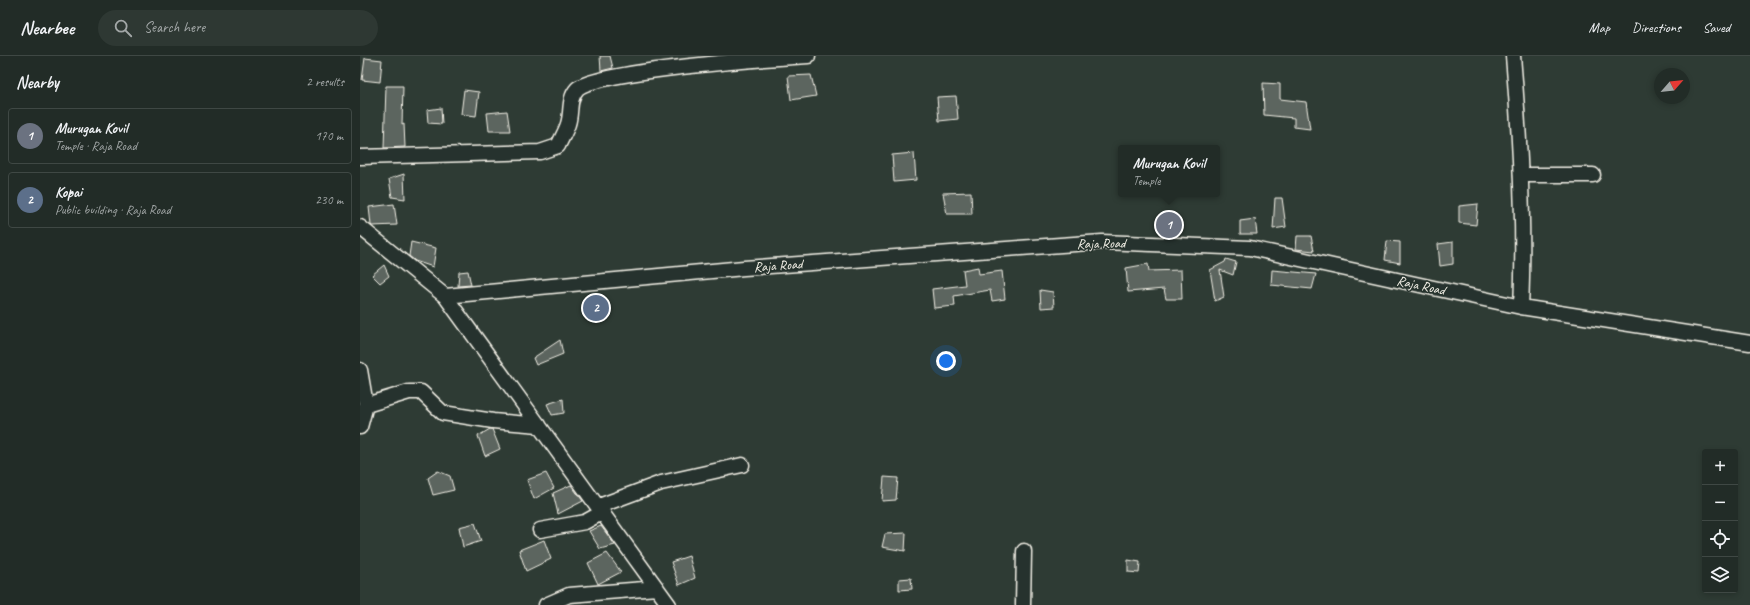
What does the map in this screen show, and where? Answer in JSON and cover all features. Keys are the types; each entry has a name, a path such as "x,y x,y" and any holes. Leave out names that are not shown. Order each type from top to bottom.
{"street":[{"path":"360,157 540,152 558,146 569,123 571,100 577,89 588,82 644,72 808,56"},
{"path":"1514,56 1524,254 1521,307"},
{"path":"1520,175 1593,175"},
{"path":"360,227 445,296 601,509 669,605"},
{"name":"Raja Road","path":"445,296 744,268 1102,242 1250,248 1521,307 1750,343"},
{"path":"360,370 366,405 360,427"},
{"path":"366,405 410,392 421,392 442,413 493,421 540,425"},
{"path":"540,530 584,522 601,509 661,484 742,465"},
{"path":"1023,605 1024,551"},
{"path":"546,605 569,594 657,588"}],"building":[{"path":"600,56 610,56 613,68 601,71"},
{"path":"365,58 382,60 380,82 362,80"},
{"path":"811,75 816,96 791,100 788,76"},
{"path":"1263,83 1280,84 1280,99 1306,102 1310,129 1294,127 1294,118 1264,115"},
{"path":"386,86 403,86 402,125 404,124 405,147 384,148"},
{"path":"464,90 479,92 476,116 461,114"},
{"path":"956,96 958,119 939,121 937,97"},
{"path":"441,108 442,124 428,123 427,110"},
{"path":"507,111 510,131 489,131 487,113"},
{"path":"914,153 916,180 894,182 892,155"},
{"path":"404,174 405,199 392,197 389,179"},
{"path":"971,192 972,214 947,214 943,193"},
{"path":"1275,198 1282,198 1286,227 1273,229"},
{"path":"394,204 397,225 371,225 369,207"},
{"path":"1478,204 1476,225 1459,223 1459,206"},
{"path":"1255,219 1257,234 1240,234 1240,221"},
{"path":"1297,236 1311,236 1314,251 1296,249"},
{"path":"1387,241 1400,242 1400,263 1385,260"},
{"path":"411,242 436,248 433,267 415,261 409,256"},
{"path":"1453,242 1453,264 1440,266 1438,244"},
{"path":"1226,259 1236,262 1233,275 1220,270 1224,297 1215,301 1210,270 1225,262"},
{"path":"1148,264 1149,271 1181,270 1182,299 1166,299 1164,289 1128,292 1126,268"},
{"path":"384,265 389,276 380,283 372,275"},
{"path":"978,267 979,274 1002,271 1005,299 992,301 990,290 954,296 955,306 934,308 932,289 965,285 963,270"},
{"path":"1272,270 1316,274 1312,289 1271,285"},
{"path":"468,271 471,285 458,286 459,272"},
{"path":"1040,290 1053,292 1054,307 1041,308"},
{"path":"560,340 563,354 536,365 533,358"},
{"path":"563,399 564,413 552,415 547,404"},
{"path":"492,429 500,449 485,456 478,436"},
{"path":"438,471 450,476 454,490 433,495 428,478"},
{"path":"546,473 554,488 534,499 527,480"},
{"path":"884,477 898,478 896,500 882,501"},
{"path":"571,485 583,501 558,514 553,493"},
{"path":"475,523 481,541 463,547 459,527"},
{"path":"601,526 615,545 600,549 589,531"},
{"path":"906,533 905,551 882,547 885,534"},
{"path":"544,540 551,559 526,571 519,550"},
{"path":"607,553 621,572 598,584 588,563"},
{"path":"689,556 695,578 679,585 671,562"},
{"path":"1128,560 1140,562 1139,573 1128,572"},
{"path":"911,578 912,589 899,590 899,579"}],"place":[{"name":"Murugan Kovil","path":"1169,225"},
{"name":"Kopai","path":"596,308"}]}
